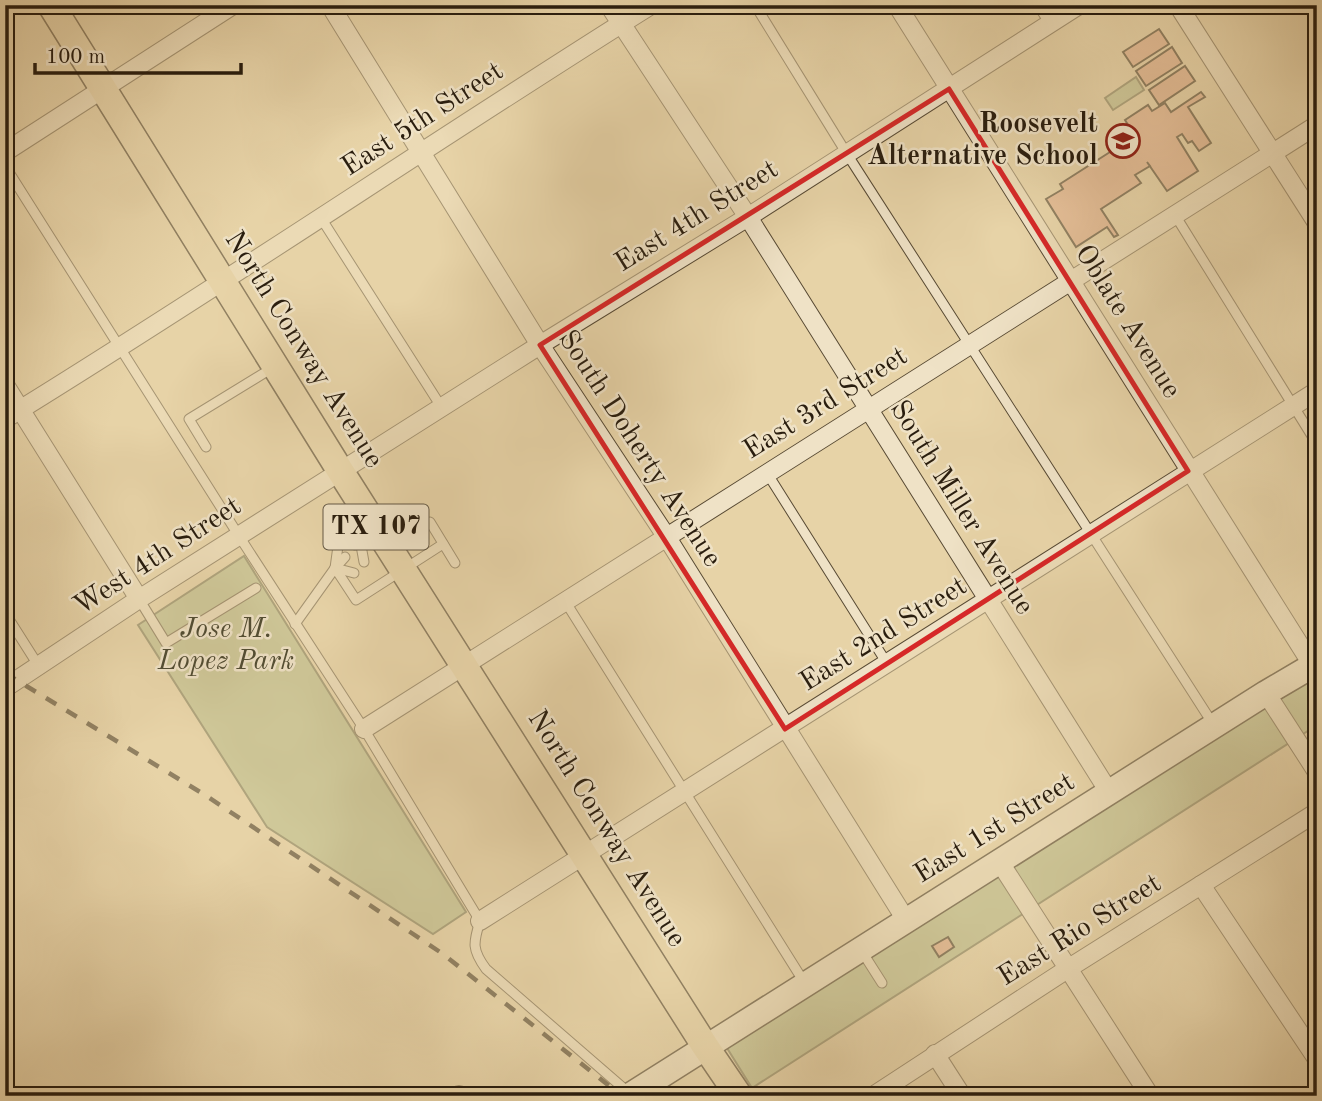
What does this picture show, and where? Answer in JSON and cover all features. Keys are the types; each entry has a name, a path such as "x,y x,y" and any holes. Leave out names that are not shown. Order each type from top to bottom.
{"main road":[{"name":"North Conway Avenue","path":"51,5 341,472 364,538 403,568 705,1046"},
{"name":"TX 107","path":"705,1046 739,1096"}],"street":[{"path":"5,152 233,5"},
{"name":"South Doherty Avenue","path":"330,5 540,345 666,536 906,920"},
{"name":"South Miller Avenue","path":"609,5 748,217 1109,792"},
{"name":"East 5th Street","path":"13,414 224,282 420,152 651,5"},
{"name":"Oblate Avenue","path":"897,5 1072,281 1188,471 1315,665"},
{"name":"East 4th Street","path":"341,472 748,217 1079,5"},
{"path":"1178,5 1317,223"},
{"name":"East 3rd Street","path":"364,729 1317,125"},
{"path":"5,385 13,414 139,599"},
{"name":"East 2nd Street","path":"480,921 1317,391"},
{"name":"West 4th Street","path":"5,688 139,599 341,472"},
{"name":"East 1st Street","path":"630,1095 1266,693 1315,665"},
{"path":"1266,693 1317,772"},
{"name":"East Rio Street","path":"873,1096 1069,968 1317,813"},
{"path":"999,861 1150,1096"},
{"path":"1201,885 1317,1059"},
{"path":"935,1054 962,1096"}],"lane":[{"path":"755,5 847,154 1214,726"},
{"path":"1038,5 1050,24"},
{"path":"5,166 364,729 480,921 474,942 478,957 486,969 630,1095"},
{"path":"1175,215 1317,444"},
{"path":"321,218 442,408"},
{"path":"206,447 189,419 276,366"},
{"path":"766,473 888,665"},
{"path":"430,522 455,563"},
{"path":"348,536 364,538 364,562"},
{"path":"338,546 335,568 356,600 443,544"},
{"path":"295,624 345,557"},
{"path":"335,568 355,573"},
{"path":"139,599 166,643 256,588"},
{"path":"565,601 805,983"},
{"path":"5,613 38,665"},
{"path":"860,948 882,983"}],"highlighted area":[{"path":"949,89 1188,471 785,729 540,345"}],"green space":[{"path":"1136,77 1144,90 1113,110 1105,98"},
{"name":"Jose M. Lopez Park","path":"244,556 466,912 433,934 267,827 138,625"},
{"path":"1317,674 1317,725 752,1088 727,1048"}],"building":[{"path":"1159,29 1169,44 1133,67 1123,52"},
{"path":"1172,47 1182,63 1146,86 1136,71"},
{"path":"1185,66 1195,81 1159,105 1149,90"},
{"path":"1201,92 1205,97 1188,107 1211,143 1199,151 1192,141 1188,143 1182,134 1177,137 1198,171 1167,191 1150,166 1135,175 1141,183 1101,209 1118,235 1114,237 1107,227 1076,247 1046,199 1063,189 1060,184 1135,136 1125,120 1148,105 1152,111 1165,103 1171,112"},
{"path":"948,937 954,947 939,957 932,946"}],"railway":[{"path":"5,673 205,795 443,954 622,1096"}],"place":[{"name":"Roosevelt Alternative School","path":"1123,141"}]}
